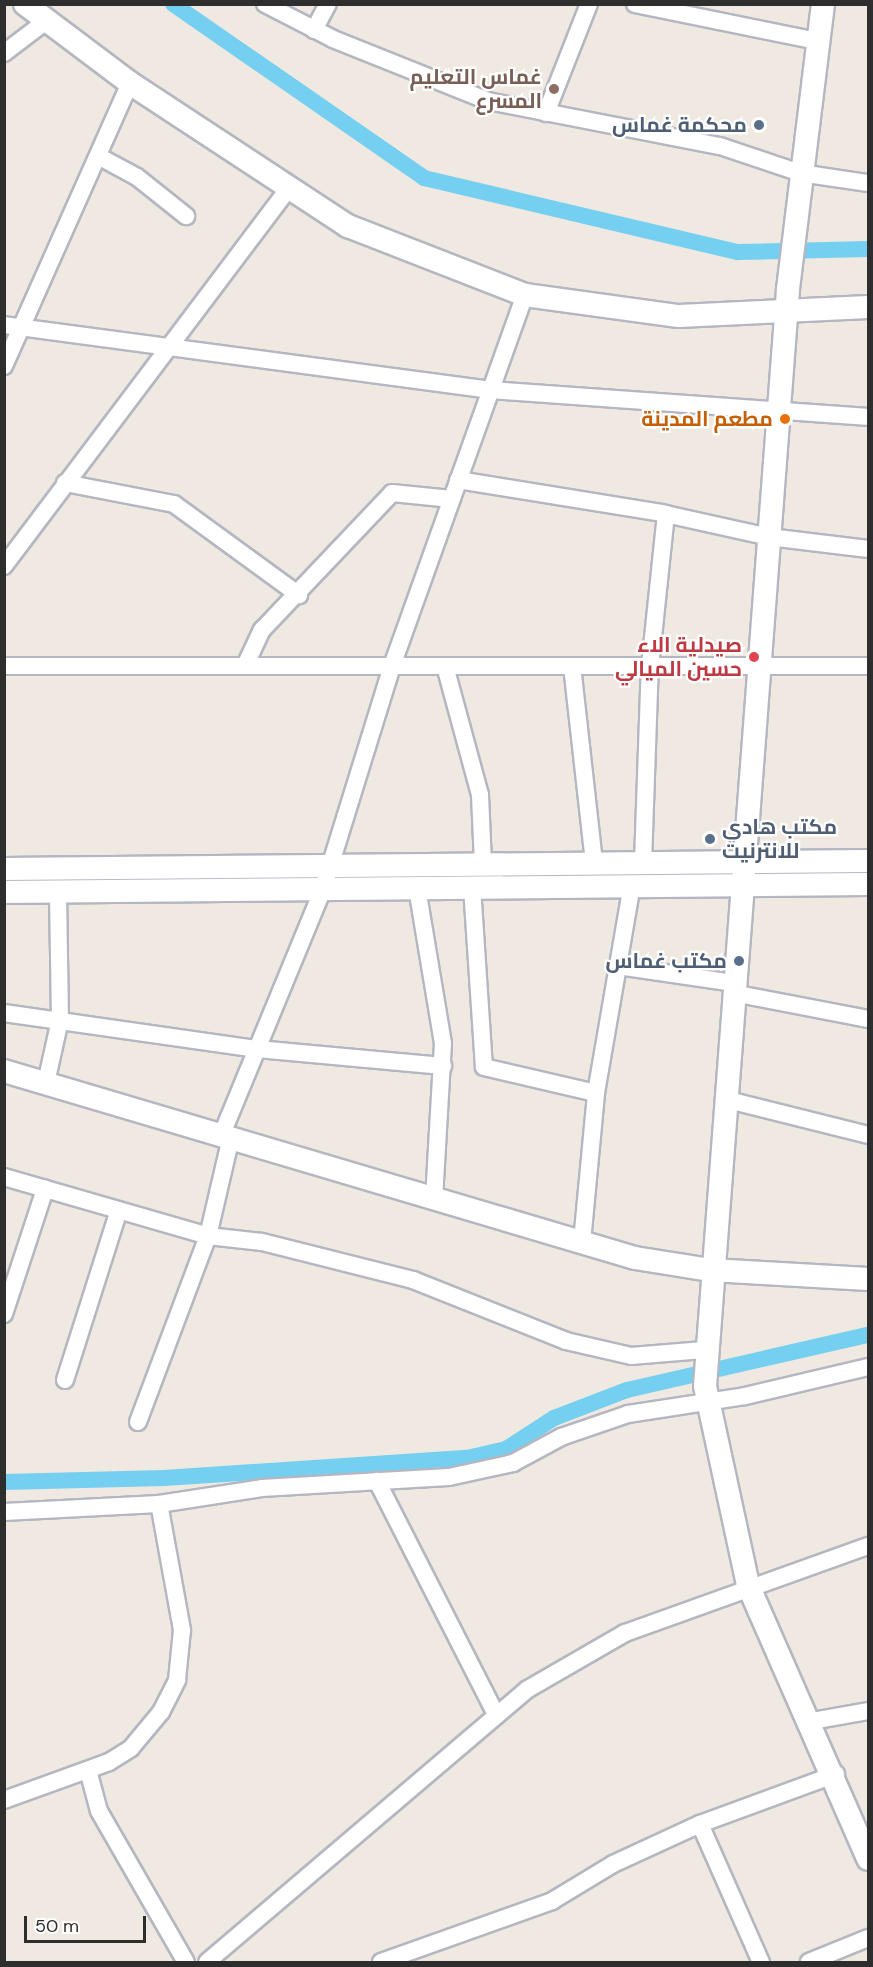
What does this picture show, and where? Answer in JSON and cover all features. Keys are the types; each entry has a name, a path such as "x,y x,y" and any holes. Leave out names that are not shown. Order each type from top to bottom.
{"street":[{"path":"25,4 130,83 287,190 348,226 525,295 679,316 787,301 868,307"},
{"path":"314,30 328,4"},
{"path":"546,113 589,4"},
{"path":"635,4 817,41"},
{"path":"823,4 800,172 787,301 704,1350 706,1394 748,1585 836,1774 868,1859"},
{"path":"271,6 314,30 488,101 720,146 800,172 868,183"},
{"path":"4,54 46,21"},
{"path":"4,366 24,327 130,83"},
{"path":"98,156 137,177 186,216"},
{"path":"4,566 168,344 287,190"},
{"path":"138,1422 208,1236 226,1135 257,1049 323,889 392,666 525,295"},
{"path":"4,325 168,344 491,390 778,413 868,417"},
{"path":"458,480 666,514 768,537 868,549"},
{"path":"65,483 174,504 299,595"},
{"path":"245,666 261,630 299,595 392,493 452,499"},
{"path":"643,862 650,666 666,514"},
{"path":"4,666 650,666 868,669"},
{"path":"446,666 480,795 483,864"},
{"path":"572,666 594,863"},
{"path":"4,869 868,861"},
{"path":"4,892 868,884"},
{"path":"582,1242 596,1093 632,885"},
{"path":"472,887 484,1067 596,1093"},
{"path":"417,888 443,1066 434,1198"},
{"path":"46,1083 60,1020 58,892"},
{"path":"618,966 733,988 868,1019"},
{"path":"4,1013 257,1049 443,1066"},
{"path":"4,1071 635,1258 711,1270 868,1279"},
{"path":"724,1099 868,1135"},
{"path":"4,1177 208,1236 262,1242 413,1280 566,1341 631,1356 704,1350"},
{"path":"4,1314 45,1189"},
{"path":"64,1380 118,1210"},
{"path":"4,1512 159,1504 262,1488 449,1477 513,1463 561,1437 627,1414 706,1394 868,1367"},
{"path":"376,1481 496,1715"},
{"path":"4,1800 88,1770 131,1748 161,1712 177,1680 182,1630 159,1504"},
{"path":"207,1962 528,1689 625,1633 748,1585 868,1546"},
{"path":"812,1720 868,1711"},
{"path":"88,1770 99,1811 186,1962"},
{"path":"381,1962 552,1901 613,1864 700,1824 836,1774"},
{"path":"700,1824 761,1962"},
{"path":"810,1962 868,1938"}],"waterway":[{"path":"173,4 424,178 738,252 868,249"},
{"path":"4,1482 164,1478 467,1458 506,1449 554,1418 627,1390 868,1335"}],"place":[{"name":"غماس التعليم المسرع","path":"554,89"},
{"name":"محكمة غماس","path":"759,125"},
{"name":"مطعم المدينة","path":"785,419"},
{"name":"صيدلية الاء حسين الميالي","path":"754,657"},
{"name":"مكتب هادي للانترنيت","path":"710,839"},
{"name":"مكتب غماس","path":"739,961"}]}
